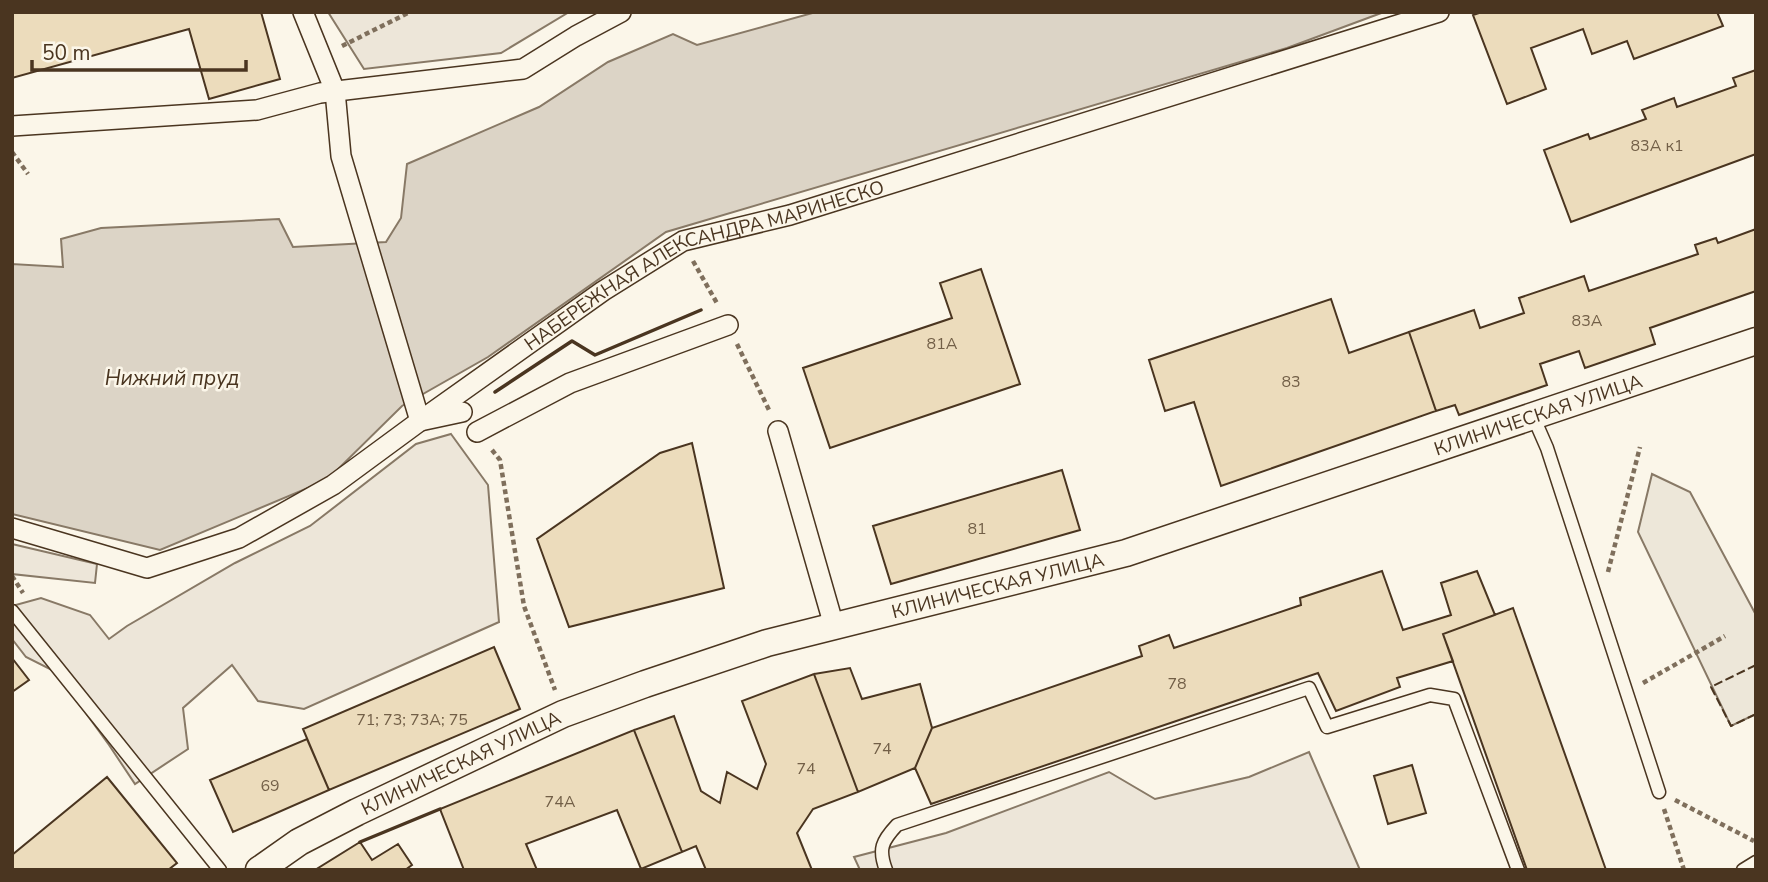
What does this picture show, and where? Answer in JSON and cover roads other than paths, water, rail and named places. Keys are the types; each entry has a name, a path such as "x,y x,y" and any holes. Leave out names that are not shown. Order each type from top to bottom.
{"street":[{"path":"303,12 335,91 341,156 420,421 462,412"},
{"path":"12,126 257,110 320,93 523,69 621,12"},
{"name":"НАБЕРЕЖНАЯ АЛЕКСАНДРА МАРИНЕСКО","path":"12,528 147,568 239,538 333,485 603,291 683,242 804,211 1440,12"},
{"path":"477,432 570,383 728,326"},
{"name":"КЛИНИЧЕСКАЯ УЛИЦА","path":"259,870 299,842 356,812 563,713 767,643 1126,553 1756,341"},
{"path":"778,430 834,626"}],"lane":[{"path":"1533,416 1547,448 1659,792"},
{"path":"12,611 220,870"},
{"path":"886,870 880,855 886,837 897,825 1309,688 1327,727 1430,695 1454,699 1518,870"},
{"path":"1743,870 1756,862"}],"water":[{"name":"Нижний пруд","path":"816,12 1384,12 1287,48 666,232 488,357 402,406 327,480 160,550 12,514 12,264 63,267 61,239 101,228 279,219 293,247 386,242 401,218 407,164 539,107 608,62 673,34 697,45"}]}
